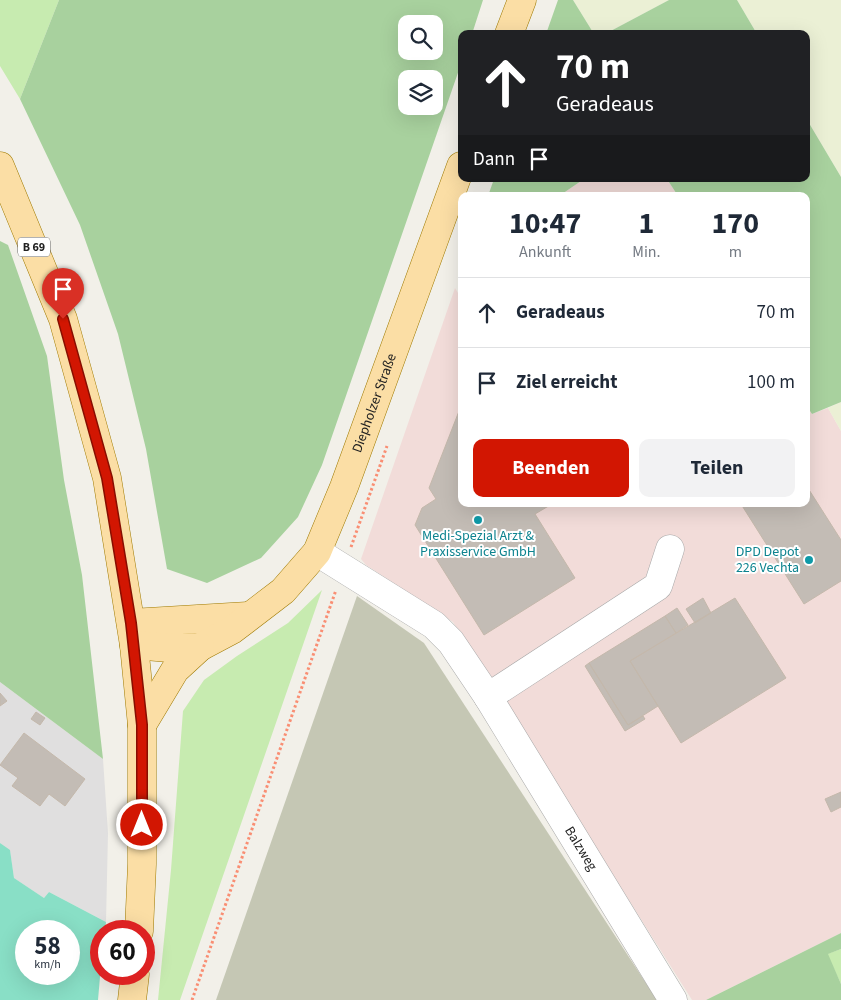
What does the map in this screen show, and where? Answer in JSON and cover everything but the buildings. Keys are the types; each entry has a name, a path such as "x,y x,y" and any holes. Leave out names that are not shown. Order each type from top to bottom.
{"main road":[{"path":"511,30 522,0"},
{"name":"B 69","path":"0,166 63,319 107,478 132,634 142,725 142,864 139,920"},
{"name":"Diepholzer Straße","path":"132,634 169,648 200,647 232,630 283,591 317,552 344,488 458,174"},
{"path":"132,634 248,616"},
{"path":"142,725 175,670 200,647"},
{"path":"132,1000 134,985"}],"street":[{"path":"488,697 658,586 670,549"},
{"name":"Balzweg","path":"317,552 434,625 451,642 488,697 673,1000"}],"path":[{"path":"192,1000 378,471"}],"shaded area":[{"path":"573,0 669,0 613,30 592,30"},
{"path":"737,0 841,0 841,177 810,125 810,30 755,30"},
{"path":"580,182 669,182 675,192 565,192"},
{"path":"455,288 458,293 458,507 810,507 810,411 812,414 828,408 841,431 841,933 706,1000 692,1000 453,622 366,565 361,559"},
{"path":"841,402 841,431 828,408"},
{"path":"357,596 424,643 657,1000 216,1000"},
{"path":"0,682 103,759 108,833 106,920 102,920 49,892 44,898 14,878 10,851 0,843"}],"green space":[{"path":"0,0 59,0 20,99 0,66"},
{"path":"59,0 483,0 473,30 458,30 458,73 322,465 298,517 261,558 207,583 167,569 146,449 118,334 80,225 20,99"},
{"path":"558,0 573,0 592,30 547,30"},
{"path":"669,0 737,0 755,30 613,30"},
{"path":"810,125 841,177 841,402 812,414 810,411 810,192 675,192 669,182 810,182"},
{"path":"493,182 580,182 565,192 489,192"},
{"path":"0,241 8,245 47,356 64,480 82,575 103,759 0,682"},
{"path":"322,590 180,1000 158,1000 171,870 183,711 204,680 288,623"},
{"path":"0,843 10,850 14,878 44,898 49,892 102,920 90,920 90,985 99,985 98,1000 0,1000"},
{"path":"841,933 841,949 828,954 841,984 841,1000 706,1000"},
{"path":"841,949 841,984 827,954"}],"place":[{"name":"Medi-Spezial Arzt & Praxisservice GmbH","path":"478,520"},
{"name":"DPD Depot 226 Vechta","path":"809,560"}],"route":[{"path":"63,319 107,478 131,623 142,725 142,825"}]}
